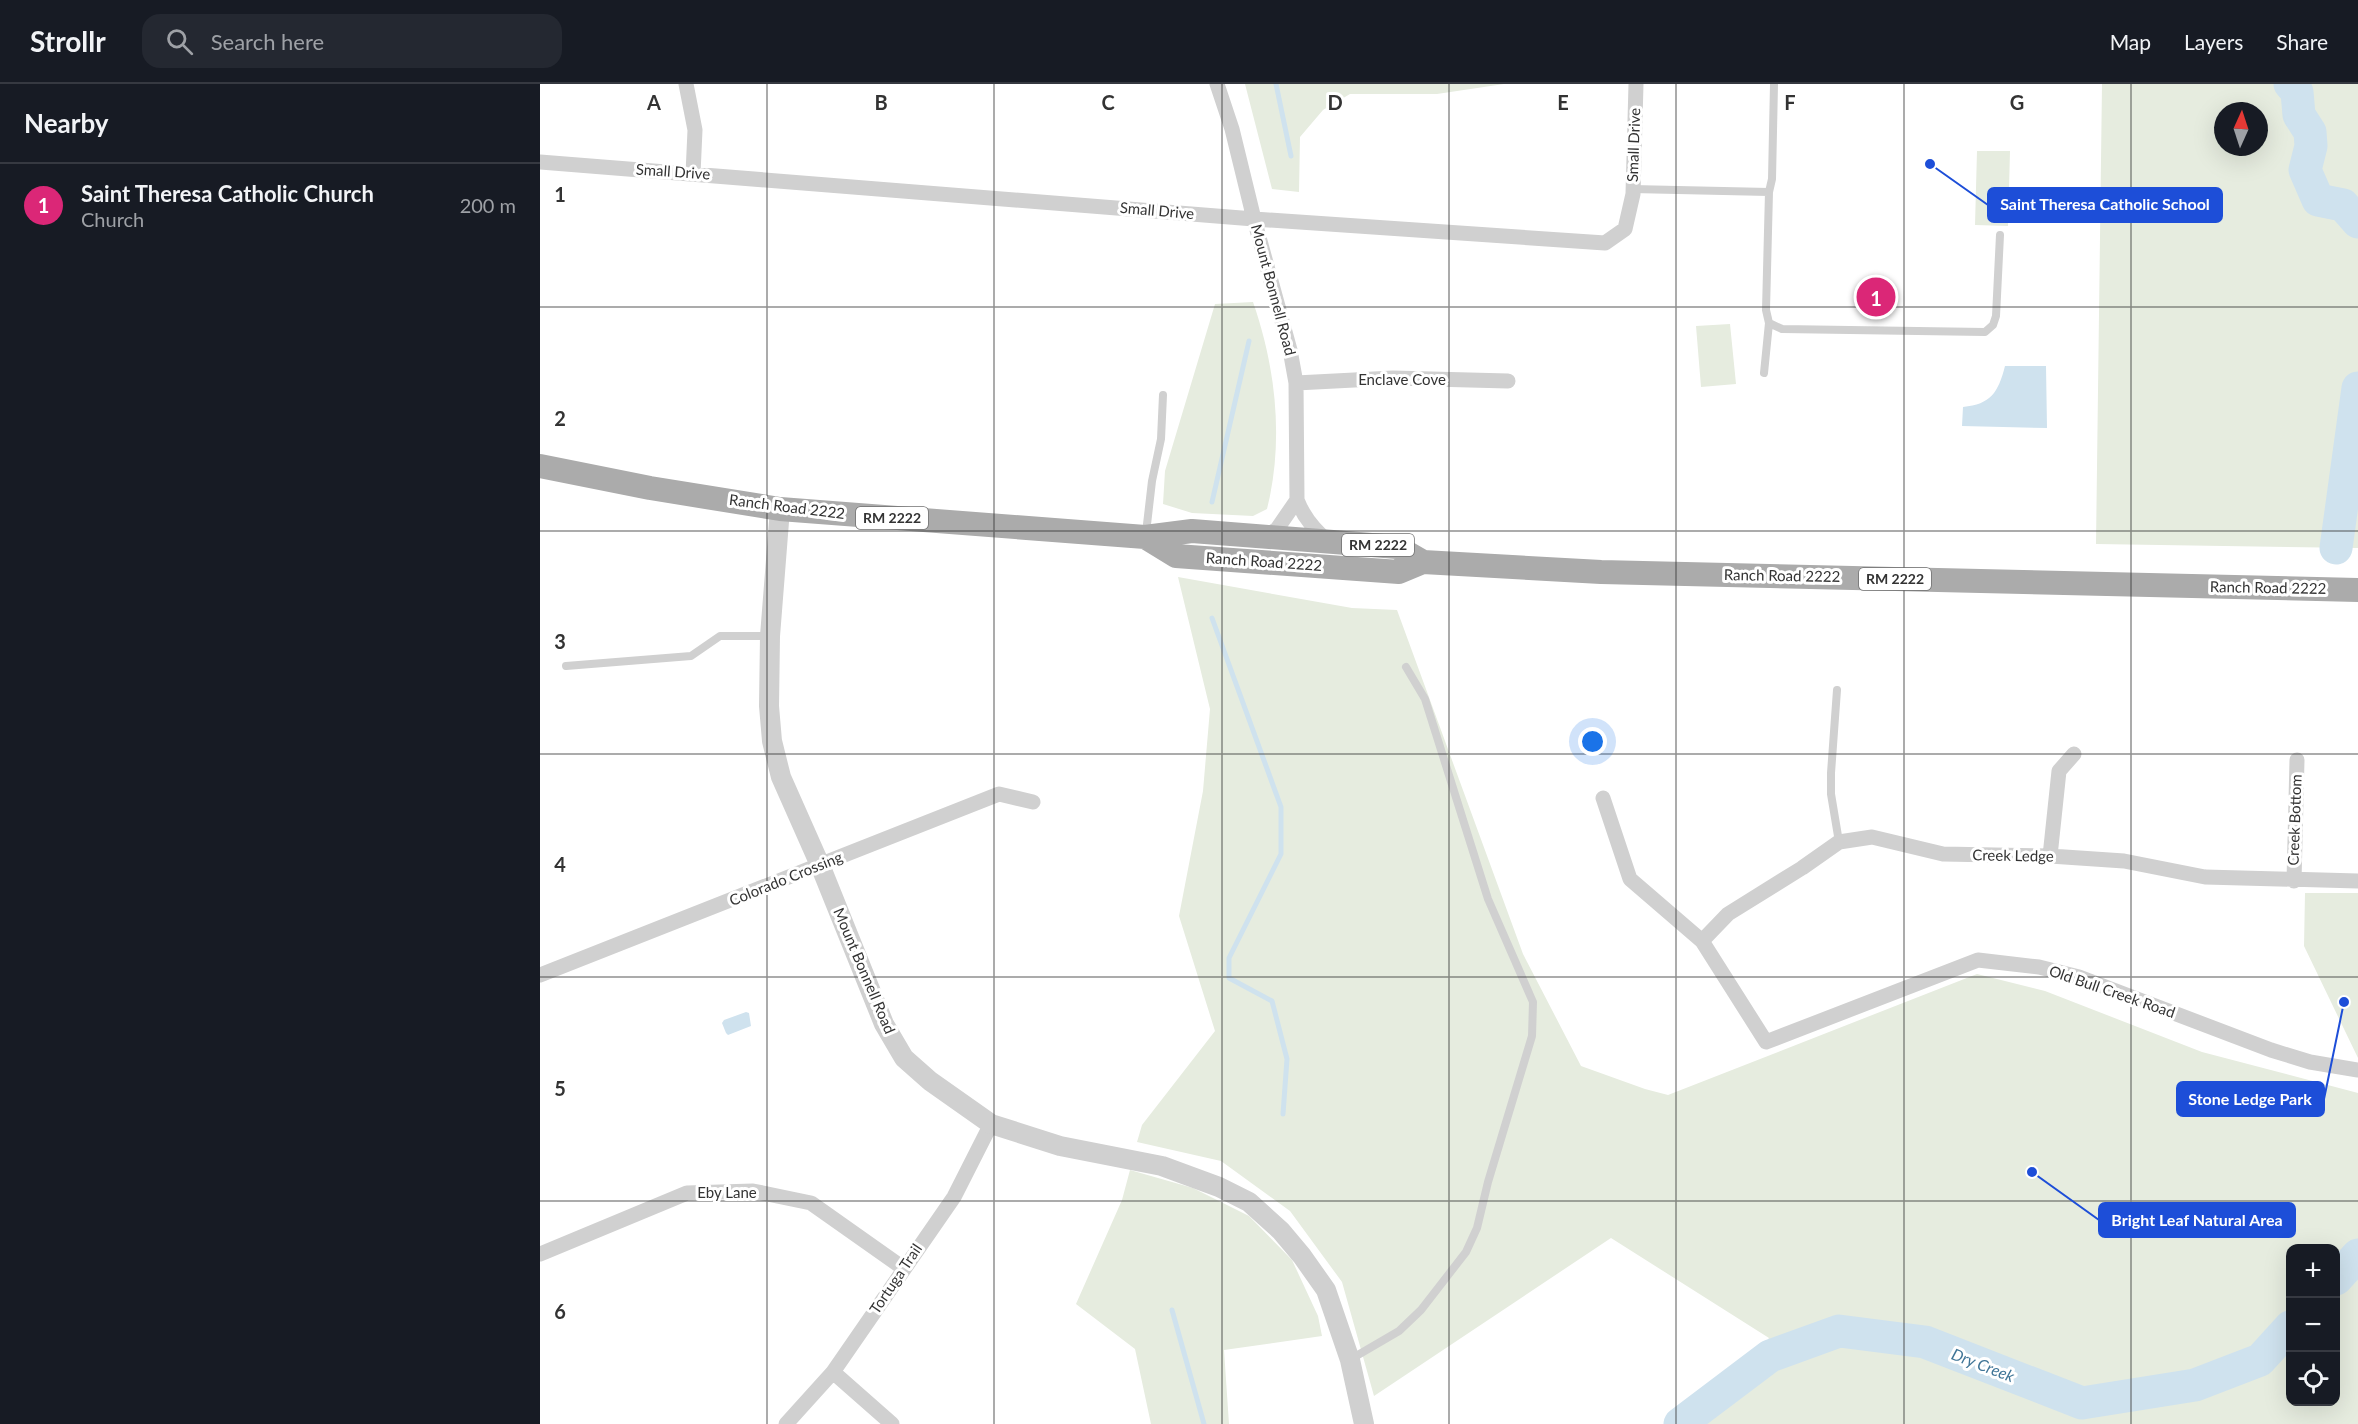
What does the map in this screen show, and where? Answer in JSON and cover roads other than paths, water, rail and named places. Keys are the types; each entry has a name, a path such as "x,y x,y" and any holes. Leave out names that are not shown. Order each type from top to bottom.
{"main road":[{"name":"Ranch Road 2222","path":"540,466 650,488 780,509 1145,537 1192,531 1397,547 1423,562"},
{"name":"Ranch Road 2222","path":"1145,537 1176,556 1399,572 1423,562 1601,572 2358,590"}],"street":[{"path":"686,84 696,130 693,174"},
{"name":"Mount Bonnell Road","path":"1217,84 1232,129 1296,382 1297,500 1301,511 1312,527 1329,542"},
{"name":"Small Drive","path":"540,162 1254,219 1605,243 1625,229 1632,189 1636,84"},
{"name":"Enclave Cove","path":"1296,382 1393,378 1508,381"},
{"path":"1266,537 1277,529 1297,500"},
{"name":"Mount Bonnell Road","path":"780,509 770,636 769,706 772,741 781,777 820,865 884,1024 904,1058 930,1082 991,1124 1060,1146 1162,1166 1219,1186 1249,1202 1281,1231 1326,1290 1350,1360 1364,1424"},
{"path":"2050,856 2059,771 2074,754"},
{"name":"Creek Bottom","path":"2294,880 2297,760"},
{"name":"Colorado Crossing","path":"540,975 999,794 1033,802"},
{"path":"1603,798 1630,879 1702,941"},
{"name":"Creek Ledge","path":"1702,941 1728,914 1839,842 1872,837 1943,854 2050,856 2124,861 2205,877 2358,881"},
{"name":"Old Bull Creek Road","path":"1702,941 1766,1042 1978,960 2039,967 2079,977 2271,1050 2310,1062 2358,1070"},
{"name":"Tortuga Trail","path":"786,1424 833,1372 954,1197 991,1124"},
{"name":"Eby Lane","path":"540,1254 687,1193 753,1191 811,1203 903,1268"},
{"path":"833,1372 892,1424"}],"lane":[{"path":"1764,373 1769,322 1766,310 1774,84"},
{"path":"1632,189 1769,192"},
{"path":"1769,322 1782,329 1985,332 1993,325 1996,316 2000,235"},
{"path":"1145,537 1152,481 1161,439 1162,395"},
{"path":"566,666 691,656 720,636 770,636"},
{"path":"1350,1360 1399,1331 1420,1310 1466,1252 1477,1228 1488,1182 1532,1036 1533,1002 1488,899 1425,699 1406,667"},
{"path":"1837,690 1831,794 1839,842"}],"water":[{"path":"2005,366 2046,366 2047,428 1962,426 1963,407 1980,403 1992,396"},
{"path":"749,1013 751,1026 728,1035 722,1023 724,1020"}],"waterway":[{"path":"1276,84 1291,156"},
{"path":"2290,84 2297,92 2299,115 2310,132 2311,146 2305,170 2318,200 2343,205 2358,222"},
{"path":"1212,502 1249,341"},
{"path":"2336,548 2358,388"},
{"path":"1212,618 1281,807 1281,854 1229,958 1229,978 1272,1001 1287,1059 1283,1114"},
{"name":"Dry Creek","path":"2340,1275 2358,1255"},
{"path":"1172,1310 1204,1424"},
{"name":"Dry Creek","path":"1680,1424 1770,1356 1839,1331 1925,1342 2082,1403 2195,1385 2260,1360 2286,1331"}],"place":[{"name":"Saint Theresa Catholic School","path":"1930,164"},
{"name":"Saint Theresa Catholic Church","path":"1876,297"},
{"name":"Stone Ledge Park","path":"2344,1002"},
{"name":"Bright Leaf Natural Area","path":"2032,1172"}]}
